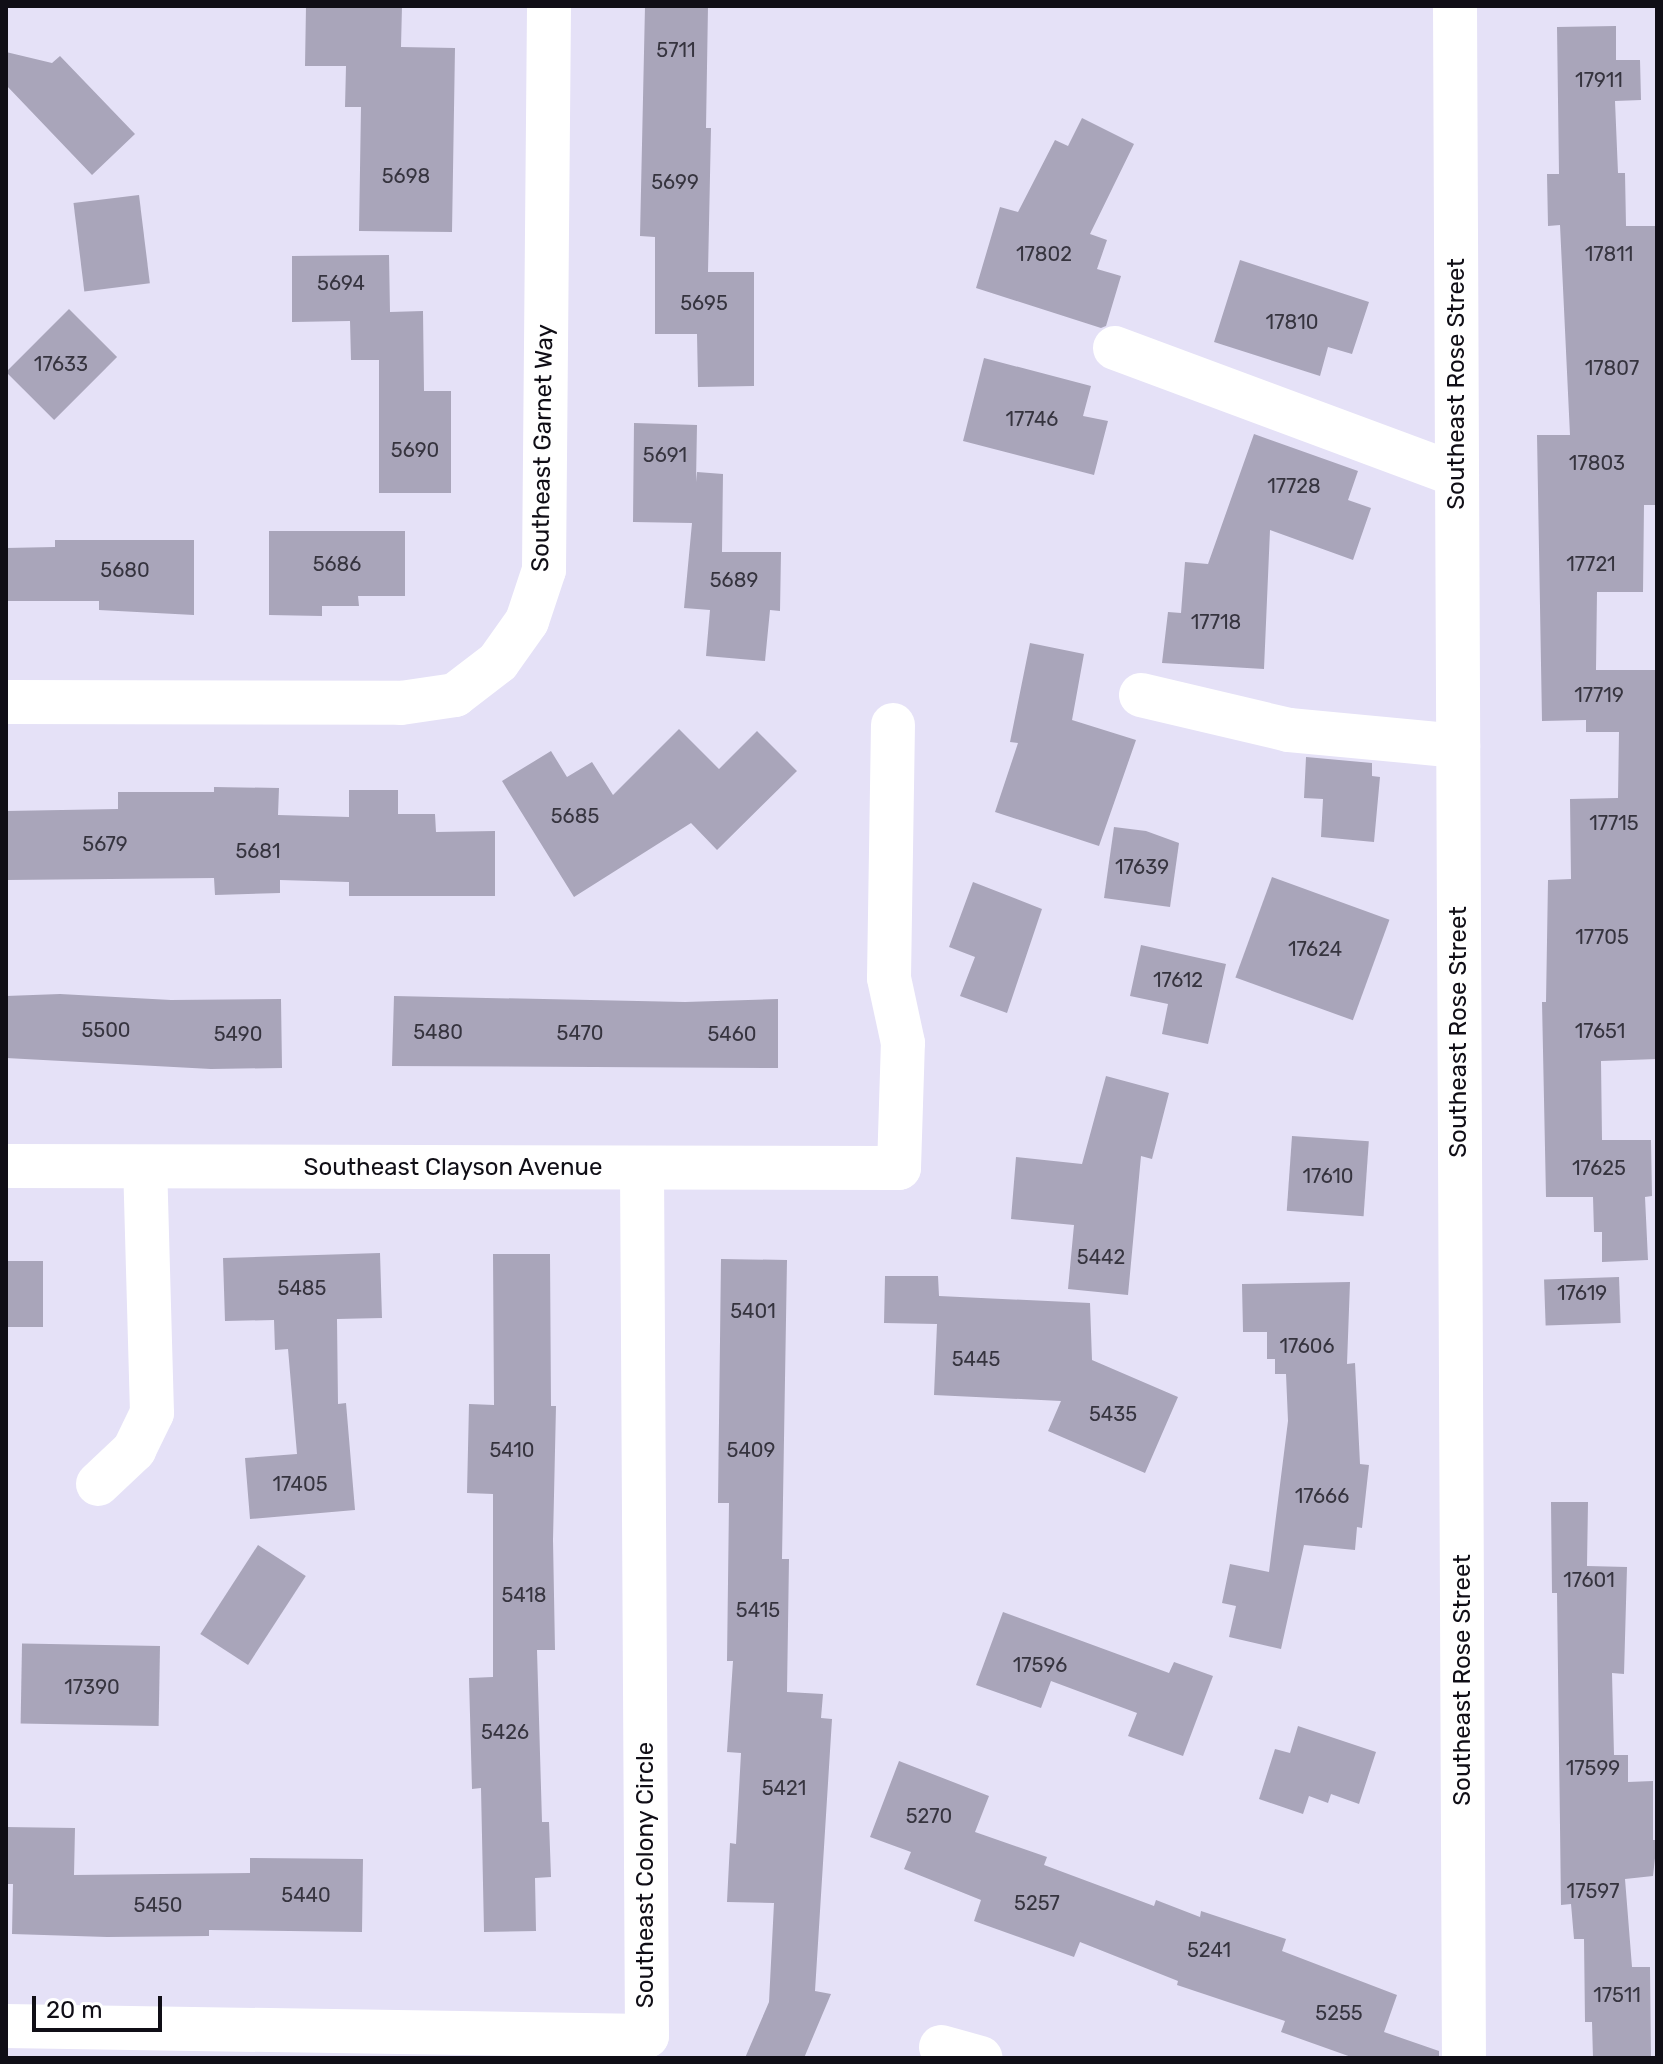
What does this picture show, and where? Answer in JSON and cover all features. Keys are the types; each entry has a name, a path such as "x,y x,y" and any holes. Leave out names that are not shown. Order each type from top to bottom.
{"street":[{"name":"Southeast Garnet Way","path":"6,702 401,703 455,695 498,662 527,621 544,570 549,6"},
{"name":"Southeast Rose Street","path":"1455,6 1464,2058"},
{"path":"1115,348 1457,475"},
{"path":"1141,695 1289,730 1458,746"},
{"name":"Southeast Clayson Avenue","path":"6,1166 899,1168 903,1043 889,978 893,725"},
{"path":"98,1484 134,1450 152,1413 145,1167"},
{"name":"Southeast Colony Circle","path":"6,2026 647,2036 642,1168"}],"building":[{"path":"306,6 402,6 401,47 455,48 452,232 359,231 361,107 345,107 346,66 305,66"},
{"path":"645,6 708,6 706,128 711,128 708,272 754,272 754,386 698,387 697,334 655,334 655,237 640,236"},
{"path":"1616,26 1616,60 1640,60 1641,100 1615,101 1618,173 1625,173 1626,226 1657,226 1657,505 1644,505 1643,592 1597,592 1596,670 1657,670 1657,1059 1601,1061 1602,1140 1651,1140 1652,1196 1645,1197 1648,1260 1602,1262 1602,1232 1594,1232 1593,1197 1546,1197 1542,1002 1546,1002 1548,880 1571,879 1570,799 1618,798 1619,732 1586,732 1586,720 1542,721 1537,435 1570,435 1560,225 1548,226 1547,174 1559,174 1557,27"},
{"path":"6,52 52,63 60,56 135,134 92,175 6,85"},
{"path":"1082,118 1134,144 1090,234 1107,240 1097,269 1121,276 1106,326 1101,328 976,288 1000,207 1018,212 1055,140 1068,146"},
{"path":"139,195 150,283 84,291 73,203"},
{"path":"389,255 390,312 423,311 424,391 451,391 451,493 379,493 379,360 351,360 350,321 292,322 292,256"},
{"path":"1240,260 1369,302 1352,354 1328,347 1320,376 1214,342"},
{"path":"69,309 117,357 54,420 6,372"},
{"path":"984,358 1091,386 1083,416 1108,421 1094,475 963,441"},
{"path":"634,423 697,425 696,482 697,472 723,474 722,552 781,552 780,611 770,610 765,661 706,656 710,610 684,608 692,523 633,522"},
{"path":"1254,434 1358,471 1348,500 1371,508 1353,560 1270,530 1264,669 1162,663 1168,612 1181,613 1185,562 1208,564"},
{"path":"269,531 405,531 405,596 358,596 359,606 322,606 322,616 269,615"},
{"path":"55,540 194,540 194,615 99,610 99,601 6,601 6,548 55,547"},
{"path":"1030,643 1084,654 1072,720 1136,740 1099,846 995,812 1018,743 1010,742"},
{"path":"679,729 719,769 757,731 797,771 717,850 691,823 574,897 502,781 551,751 567,777 592,762 613,795"},
{"path":"1306,757 1372,763 1372,776 1380,777 1374,842 1321,837 1323,799 1304,798"},
{"path":"214,787 279,788 278,815 349,817 349,790 398,790 398,814 435,814 436,832 495,831 495,896 349,896 349,882 280,880 280,893 215,895 214,878 6,880 6,811 118,809 118,792 214,792"},
{"path":"1114,827 1146,831 1179,843 1170,907 1104,898"},
{"path":"1272,877 1389,920 1353,1020 1235,978"},
{"path":"973,882 1042,909 1007,1013 960,996 975,957 949,947"},
{"path":"1141,945 1226,964 1208,1044 1162,1034 1168,1004 1130,996"},
{"path":"60,994 171,1000 281,999 282,1068 211,1069 6,1058 6,996"},
{"path":"394,996 685,1002 778,999 778,1068 392,1066"},
{"path":"1106,1076 1169,1093 1152,1159 1141,1156 1128,1295 1068,1289 1074,1225 1011,1219 1016,1157 1082,1164"},
{"path":"1292,1136 1369,1141 1364,1216 1287,1211"},
{"path":"380,1253 382,1318 337,1319 338,1404 346,1403 355,1510 250,1519 245,1458 297,1454 288,1349 275,1350 274,1320 225,1321 223,1258"},
{"path":"493,1254 550,1254 551,1406 556,1406 553,1540 555,1650 537,1650 542,1822 549,1822 551,1877 535,1878 536,1931 484,1932 481,1788 472,1789 469,1678 493,1677 493,1494 467,1493 469,1404 494,1405"},
{"path":"721,1259 787,1260 782,1559 789,1559 787,1692 823,1694 821,1718 832,1719 815,1991 831,1994 804,2058 745,2058 769,2002 774,1903 727,1902 730,1843 736,1844 741,1753 727,1752 733,1661 727,1661 729,1503 718,1503"},
{"path":"6,1261 43,1261 43,1327 6,1327"},
{"path":"885,1276 938,1276 939,1296 1090,1303 1092,1360 1178,1397 1145,1473 1048,1431 1061,1401 934,1395 937,1324 884,1323"},
{"path":"1619,1277 1621,1323 1546,1326 1544,1280"},
{"path":"1350,1282 1347,1364 1355,1363 1360,1464 1369,1465 1362,1528 1357,1527 1355,1550 1304,1545 1281,1649 1229,1637 1236,1606 1222,1603 1230,1564 1269,1572 1288,1421 1286,1374 1275,1374 1275,1359 1267,1359 1267,1332 1243,1332 1242,1284"},
{"path":"1551,1502 1588,1502 1587,1566 1627,1567 1624,1674 1612,1673 1614,1755 1628,1755 1628,1782 1653,1781 1653,1840 1657,1840 1653,1876 1625,1879 1632,1967 1650,1967 1651,2058 1593,2058 1592,2022 1585,2022 1584,1939 1574,1939 1571,1904 1561,1905 1557,1593 1552,1593"},
{"path":"258,1545 306,1576 248,1665 200,1634"},
{"path":"1003,1612 1169,1673 1174,1662 1213,1676 1183,1756 1128,1736 1137,1713 1051,1681 1041,1708 976,1685"},
{"path":"22,1644 160,1646 159,1726 21,1724"},
{"path":"1298,1726 1376,1752 1359,1804 1331,1794 1328,1803 1309,1796 1303,1814 1259,1799 1275,1749 1290,1753"},
{"path":"899,1761 989,1796 975,1832 1047,1857 1044,1865 1154,1906 1156,1900 1200,1917 1201,1911 1286,1939 1282,1951 1397,1995 1384,2032 1439,2051 1439,2058 1354,2058 1281,2032 1285,2021 1177,1985 1178,1981 1080,1942 1074,1957 974,1921 981,1900 904,1869 911,1852 870,1837"},
{"path":"6,1827 75,1828 74,1875 250,1873 250,1858 363,1859 362,1932 209,1930 209,1936 107,1937 12,1934 13,1884 6,1884"}]}
